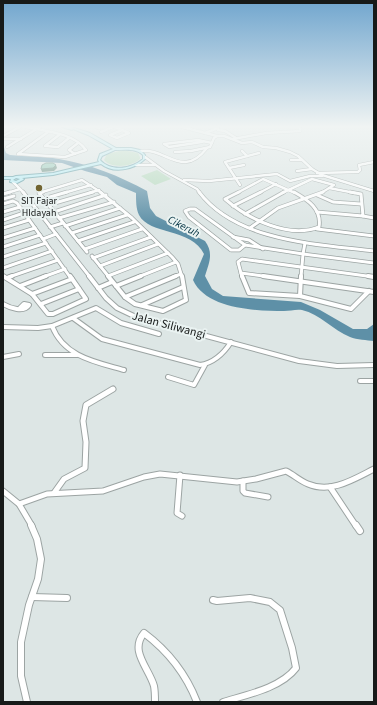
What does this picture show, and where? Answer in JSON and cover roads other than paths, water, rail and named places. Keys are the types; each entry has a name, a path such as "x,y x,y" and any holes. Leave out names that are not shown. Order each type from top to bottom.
{"main road":[{"path":"100,160 101,164"},
{"path":"20,184 32,178 51,177 101,164 114,168 136,165 143,160"},
{"path":"3,178 20,184 48,175 78,170"}],"street":[{"path":"149,160 198,190 206,201 225,216 250,228 268,235 305,243 374,251"},
{"path":"172,160 184,163 189,160"},
{"path":"233,160 225,162 240,185"},
{"path":"291,160 302,160 317,173 374,191"},
{"path":"317,173 358,172 360,170 359,164 374,162"},
{"path":"136,165 156,165"},
{"path":"229,168 244,165"},
{"path":"297,171 312,169"},
{"path":"180,180 209,181 234,177 277,174 290,181 310,176 325,176"},
{"path":"317,229 321,223 317,212 305,198 289,189 265,179 226,198 245,214 259,220 290,229 306,231 317,229 374,236"},
{"path":"245,214 289,189 314,179 334,185 317,195 284,205 259,220 250,228"},
{"name":"Jalan Siliwangi","path":"12,180 20,184 50,227 98,288 114,306 127,314 231,342 282,358 309,363 349,366 374,365"},
{"path":"142,229 86,250 39,193 84,180 114,202 168,253 176,262 181,274 186,301 166,311 141,306 132,302 112,282 92,257 150,237"},
{"path":"3,193 20,184"},
{"path":"234,206 276,184"},
{"path":"43,199 91,185"},
{"path":"329,188 360,194 363,216"},
{"path":"48,205 99,190"},
{"path":"54,212 106,195"},
{"path":"317,195 333,202 361,204"},
{"path":"3,199 14,196"},
{"path":"3,204 15,201 80,289 85,300 50,315 32,294 5,277"},
{"path":"59,218 114,202"},
{"path":"3,212 20,207"},
{"path":"65,226 120,208"},
{"path":"245,245 239,250 231,250 189,217 185,211 195,209 245,245 263,249 374,263"},
{"path":"317,212 374,218"},
{"path":"3,220 24,213"},
{"path":"72,233 127,215"},
{"path":"3,228 29,220"},
{"path":"50,227 63,222"},
{"path":"78,241 134,222"},
{"path":"3,238 35,228"},
{"path":"43,239 56,234"},
{"path":"3,247 40,235"},
{"path":"233,237 244,238 254,242 263,249"},
{"path":"3,257 46,243"},
{"path":"300,296 305,243"},
{"path":"100,266 158,244"},
{"path":"3,268 52,251"},
{"path":"108,276 168,253"},
{"path":"368,291 354,308 351,309 300,296 249,293 245,286 238,262 242,259 374,277"},
{"path":"5,277 58,260"},
{"path":"116,286 176,262"},
{"path":"20,286 65,269"},
{"path":"241,273 374,292"},
{"path":"126,297 181,274"},
{"path":"32,294 72,278"},
{"path":"98,288 112,282"},
{"path":"141,306 183,287"},
{"path":"40,304 80,289"},
{"path":"3,304 10,307 20,308"},
{"path":"3,327 38,328 52,326 96,308 121,323 159,334"},
{"path":"73,318 102,339 205,365"},
{"path":"52,326 57,335 82,358 124,370"},
{"path":"168,377 194,385 205,365 228,348 231,342"},
{"path":"3,357 19,354"},
{"path":"45,355 77,354"},
{"path":"360,380 374,381"},
{"path":"54,493 64,479 85,468 86,442 83,421 86,405 112,389"},
{"path":"19,504 42,495 54,493 103,491 152,475 180,475 225,481 243,481 286,471 311,486 330,487 353,480 374,469"},
{"path":"180,475 177,513 182,516"},
{"path":"243,481 243,491 245,493 268,497"},
{"path":"330,487 360,531"},
{"path":"3,491 19,504 34,529 41,559 38,579 23,632 21,676 28,702"},
{"path":"32,597 67,598"},
{"path":"213,600 217,601 250,598 270,602 280,610 292,648 296,668 290,677 254,693 223,702"},
{"path":"155,702 154,687 141,661 138,644 140,637 144,633 155,640 173,661 189,683 197,702"}],"water":[{"path":"3,160 64,160 93,167 126,180 147,191 150,208 156,216 205,241 208,245 210,258 205,276 212,289 223,296 301,302 320,310 353,329 367,329 374,324 374,341 350,337 321,318 302,310 273,311 246,309 220,303 199,290 193,280 204,254 198,246 190,240 152,226 144,221 138,213 136,193 117,185 107,177 62,163"}],"place":[{"name":"SIT Fajar HIdayah","path":"39,188"}],"water label":[{"name":"Cikeruh","path":"184,226"}]}
